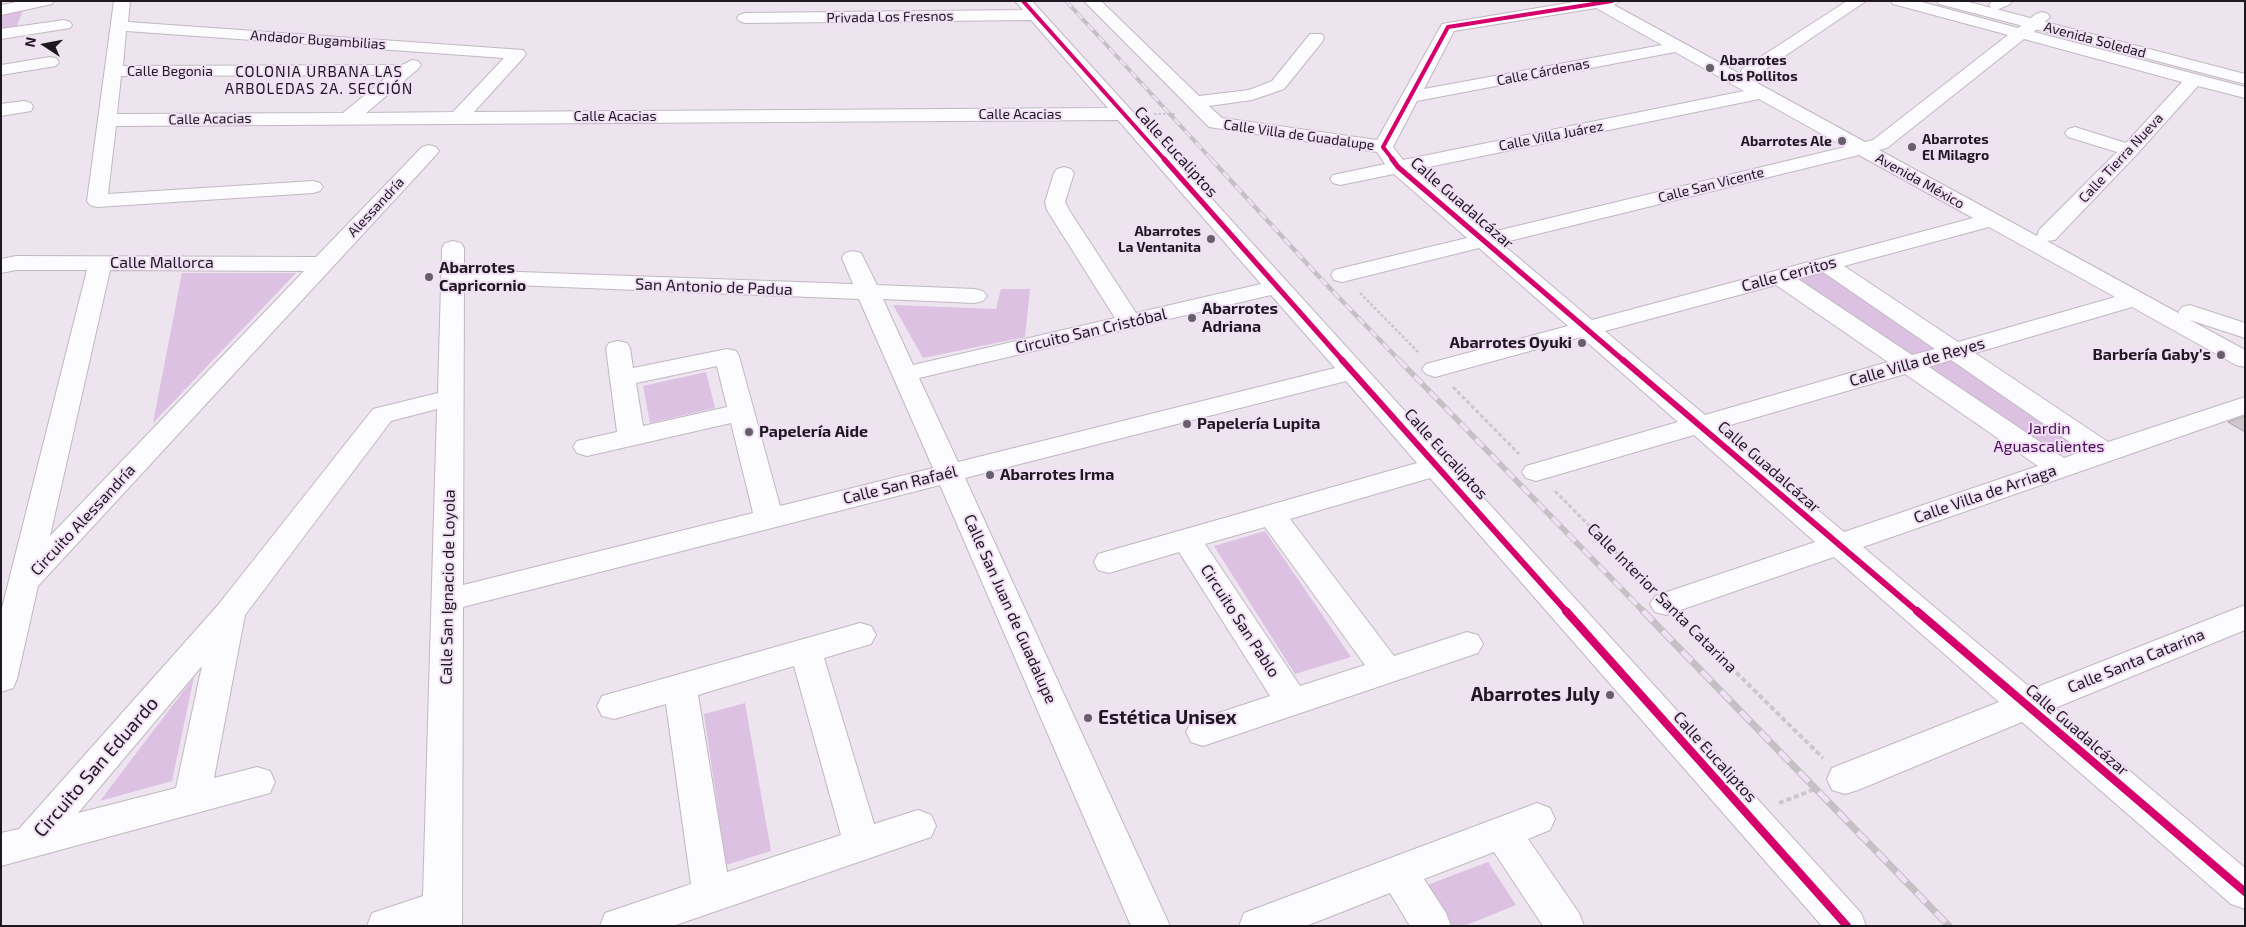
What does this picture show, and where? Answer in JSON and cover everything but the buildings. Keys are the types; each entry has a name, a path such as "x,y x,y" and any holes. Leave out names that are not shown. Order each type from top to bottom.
{"street":[{"path":"122,1 97,201 313,187"},
{"path":"879,1 886,17"},
{"name":"Calle Villa de Guadalupe","path":"1092,1 1216,123 1390,157"},
{"path":"1748,73 1858,1"},
{"path":"1899,1 2031,25 2194,80 2245,93"},
{"name":"Avenida Soledad","path":"1945,1 2031,25 2245,79"},
{"path":"1,10 42,2"},
{"path":"28,30 42,2"},
{"path":"1390,157 1409,97 1448,27 1605,2"},
{"name":"Avenida México","path":"1605,2 1748,73 1991,220 2245,360"},
{"name":"Avenida México","path":"1605,2 1677,47 1761,93 2047,235 2245,342"},
{"name":"Avenida Soledad","path":"1994,3 2031,25 2245,69"},
{"name":"Privada Los Fresnos","path":"745,18 886,17 1029,8"},
{"name":"Calle Eucaliptos","path":"1029,8 1848,926"},
{"path":"1,34 64,25"},
{"name":"Calle San Vicente","path":"1342,275 1871,146 2031,25"},
{"name":"Andador Bugambilias","path":"119,26 517,54 460,116"},
{"path":"1199,108 1252,95 1278,85 1316,38"},
{"path":"318,70 346,42"},
{"name":"Calle Cárdenas","path":"1409,97 1677,47"},
{"path":"350,117 434,48"},
{"path":"1,70 50,62"},
{"name":"Calle Begonia","path":"113,71 406,70"},
{"name":"Calle Tierra Nueva","path":"2047,235 2130,150 2194,80"},
{"name":"Calle Villa Juárez","path":"1340,179 1390,157 1761,93"},
{"path":"1,110 24,107"},
{"name":"Calle Acacias","path":"107,120 460,116 1124,114"},
{"path":"2075,133 2130,150"},
{"name":"Alessandría","path":"323,264 429,151"},
{"name":"Calle Guadalcázar","path":"1390,157 1484,241 2245,892"},
{"path":"1064,173 1055,202 1058,210 1130,322"},
{"name":"Calle Cerritos","path":"1435,370 1991,220"},
{"name":"Calle San Juan de Guadalupe","path":"853,258 1151,926"},
{"name":"San Antonio de Padua","path":"452,262 869,293 975,296"},
{"name":"Calle San Ignacio de Loyola","path":"442,917 452,262"},
{"name":"Calle Mallorca","path":"1,266 16,263 323,264"},
{"name":"Circuito Alessandría","path":"25,582 100,263"},
{"name":"Circuito Alessandría","path":"25,582 323,264"},
{"path":"1826,264 2105,453"},
{"path":"1780,277 2060,468"},
{"name":"Circuito San Cristóbal","path":"905,374 1278,287"},
{"name":"Calle Villa de Reyes","path":"1536,472 2135,299"},
{"path":"2190,312 2245,331"},
{"path":"618,348 631,437"},
{"path":"622,378 727,356 769,519"},
{"name":"Calle San Rafaél","path":"447,600 1353,371"},
{"name":"Circuito San Eduardo","path":"16,846 229,613 382,416 450,398"},
{"name":"Calle Villa de Arriaga","path":"1666,604 2245,405"},
{"path":"587,447 741,412"},
{"path":"1109,562 1438,466"},
{"path":"1272,515 1386,671"},
{"name":"Circuito San Pablo","path":"1187,540 1292,702"},
{"path":"1,679 9,618 25,582"},
{"name":"Circuito San Eduardo","path":"192,798 229,613"},
{"name":"Calle Santa Catarina","path":"2027,705 2245,617"},
{"path":"614,706 860,634"},
{"path":"1203,732 1467,644"},
{"path":"806,650 862,845"},
{"path":"680,687 712,895"},
{"path":"1844,779 2027,705"},
{"name":"Circuito San Eduardo","path":"16,846 257,782"},
{"path":"1258,926 1537,819"},
{"path":"619,926 918,826"},
{"path":"1502,832 1565,926"},
{"path":"1398,872 1432,926"},
{"path":"386,926 442,917"}],"path":[{"path":"1124,114 1199,108"},
{"path":"1749,815 1844,779"}],"green space":[{"path":"24,8 16,28 1,30 1,13"},
{"name":"Jardin Aguascalientes","path":"1827,269 2091,445 2048,459 1788,279"},
{"path":"182,273 296,273 153,423"},
{"path":"1001,289 1030,289 1025,337 923,358 893,305 996,309"},
{"path":"706,372 715,408 650,423 643,386"},
{"path":"1265,531 1351,657 1295,674 1214,546"},
{"path":"194,677 172,781 100,801"},
{"path":"745,703 771,851 726,865 704,714"},
{"path":"1488,862 1516,905 1464,926 1452,926 1427,885"}],"railway":[{"path":"1066,1 1212,160"},
{"path":"1211,159 1322,280 1400,361"},
{"path":"1399,360 1644,612"},
{"path":"1643,611 1949,926"}],"cycle path":[{"path":"1023,1 1847,926"},
{"path":"1612,1 1448,27 1383,147 1398,167 2245,892"}],"place":[{"name":"Abarrotes Los Pollitos","path":"1710,68"},
{"name":"Abarrotes Ale","path":"1842,141"},
{"name":"Abarrotes El Milagro","path":"1912,147"},
{"name":"Abarrotes La Ventanita","path":"1211,239"},
{"name":"Abarrotes Capricornio","path":"429,277"},
{"name":"Abarrotes Adriana","path":"1192,318"},
{"name":"Abarrotes Oyuki","path":"1582,343"},
{"name":"Barbería Gaby's","path":"2221,355"},
{"name":"Papelería Lupita","path":"1187,424"},
{"name":"Papelería Aide","path":"749,432"},
{"name":"Abarrotes Irma","path":"990,475"},
{"name":"Abarrotes July","path":"1610,695"},
{"name":"Estética Unisex","path":"1088,718"}],"district":[{"name":"COLONIA URBANA LAS ARBOLEDAS 2A. SECCIÓN","path":"319,80"}]}
